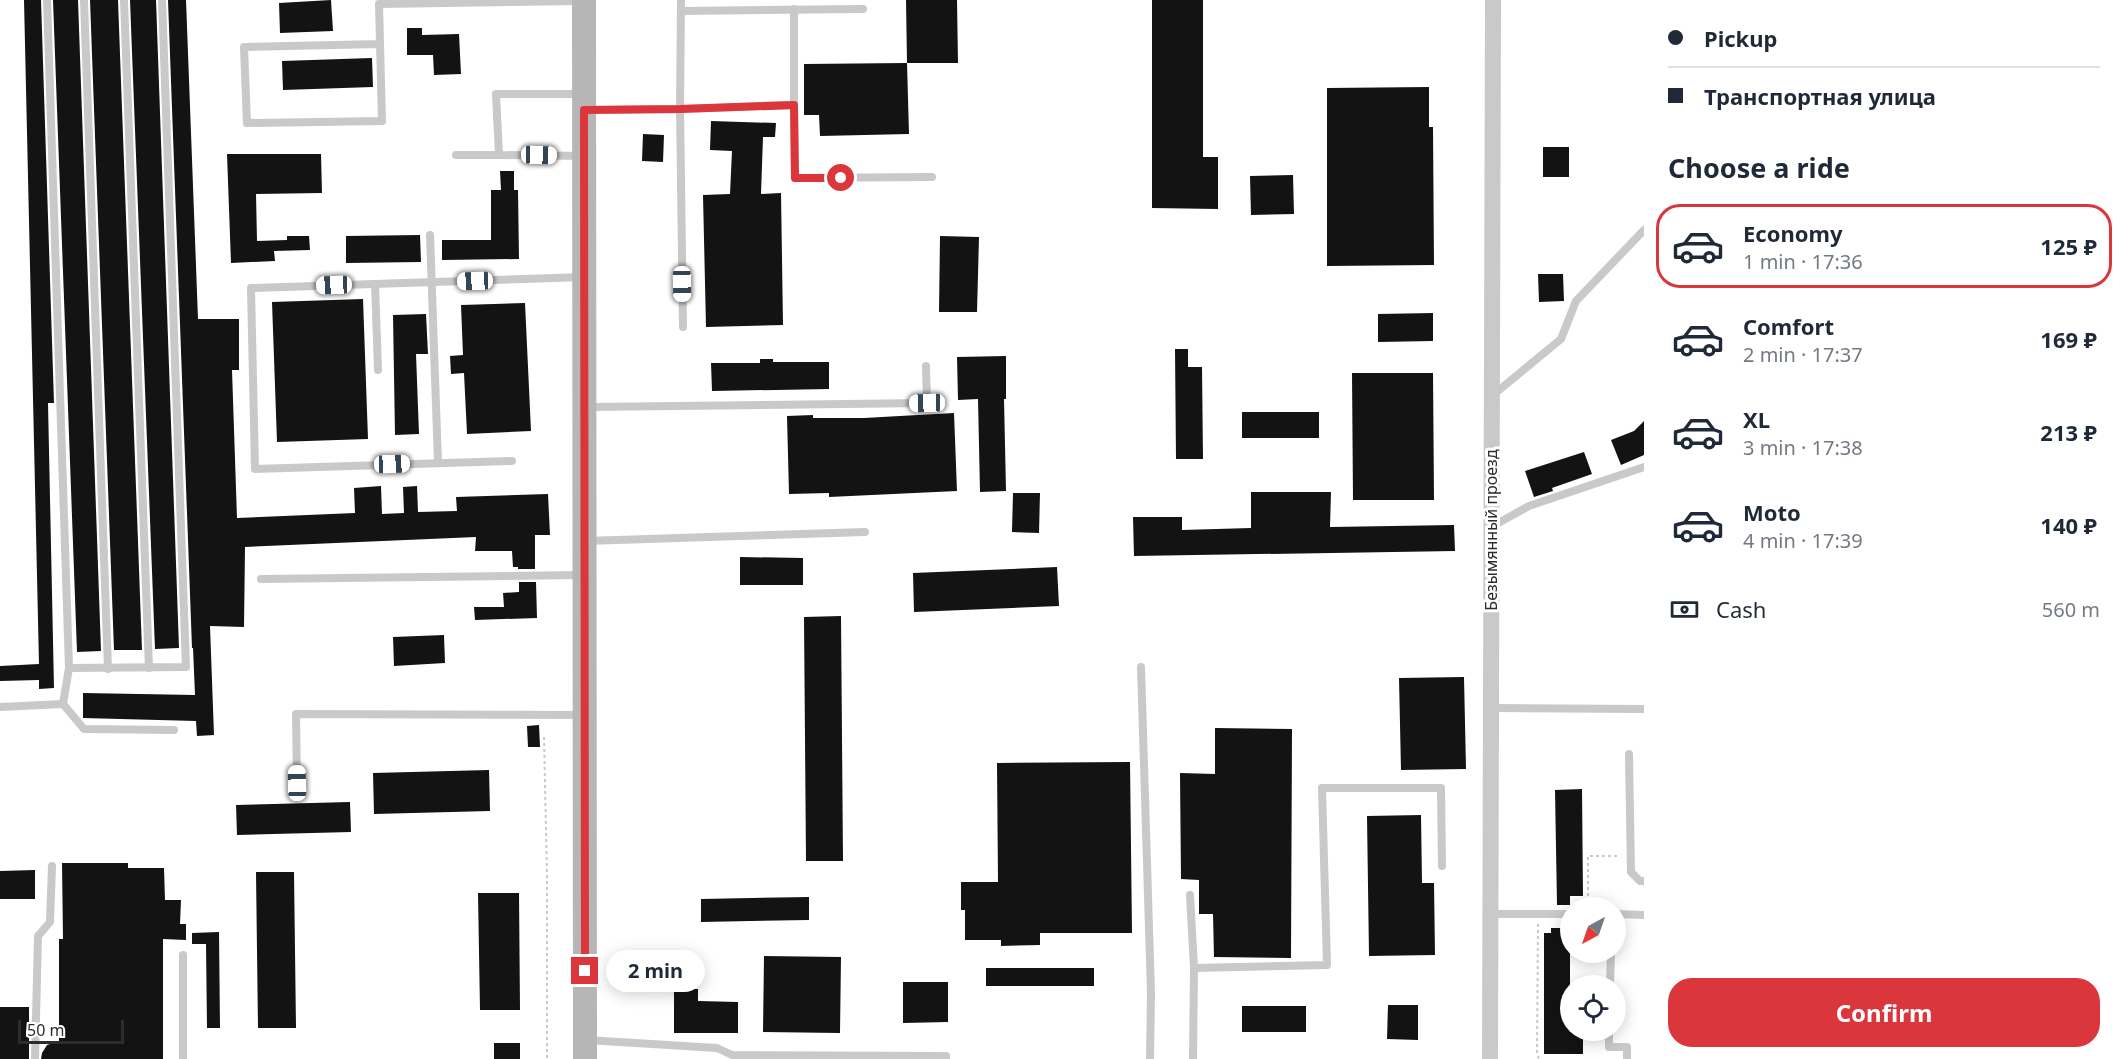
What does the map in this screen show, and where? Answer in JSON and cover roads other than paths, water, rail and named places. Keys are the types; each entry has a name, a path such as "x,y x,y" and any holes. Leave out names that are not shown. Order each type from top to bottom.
{"main road":[{"path":"584,1 585,1050"}],"street":[{"name":"Безымянный проезд","path":"1490,1059 1493,0"}],"lane":[{"path":"47,0 69,668 63,704 84,729 174,730"},
{"path":"84,0 108,669"},
{"path":"124,0 149,668"},
{"path":"69,668 186,667 162,0"},
{"path":"681,0 683,327"},
{"path":"380,44 244,47 247,123 381,121 380,44 379,4 584,1"},
{"path":"794,9 795,178 932,177"},
{"path":"681,11 863,9"},
{"path":"499,154 495,94 680,109 794,105"},
{"path":"456,155 584,156"},
{"path":"1491,397 1561,339 1576,301 1644,230"},
{"path":"430,235 438,462"},
{"path":"512,461 255,469 251,288 584,277"},
{"path":"375,284 378,370"},
{"path":"584,407 927,403 926,366"},
{"path":"1491,528 1530,506 1644,467"},
{"path":"585,541 865,532"},
{"path":"261,579 585,575"},
{"path":"1142,667 1151,993 1150,1059"},
{"path":"0,707 63,704"},
{"path":"1490,708 1644,709"},
{"path":"297,783 296,714 585,715"},
{"path":"1629,754 1630,873 1640,881 1644,881"},
{"path":"1194,968 1327,965 1322,788 1441,788 1442,866"},
{"path":"35,1059 38,936 50,922 52,866"},
{"path":"1190,895 1194,968 1193,1059"},
{"path":"1489,914 1560,914"},
{"path":"1626,915 1644,915"},
{"path":"183,955 183,1059"},
{"path":"1609,1041 1609,1047 1627,1047 1627,1059"},
{"path":"585,1050 717,1048 732,1055 946,1056 946,1059"}]}
